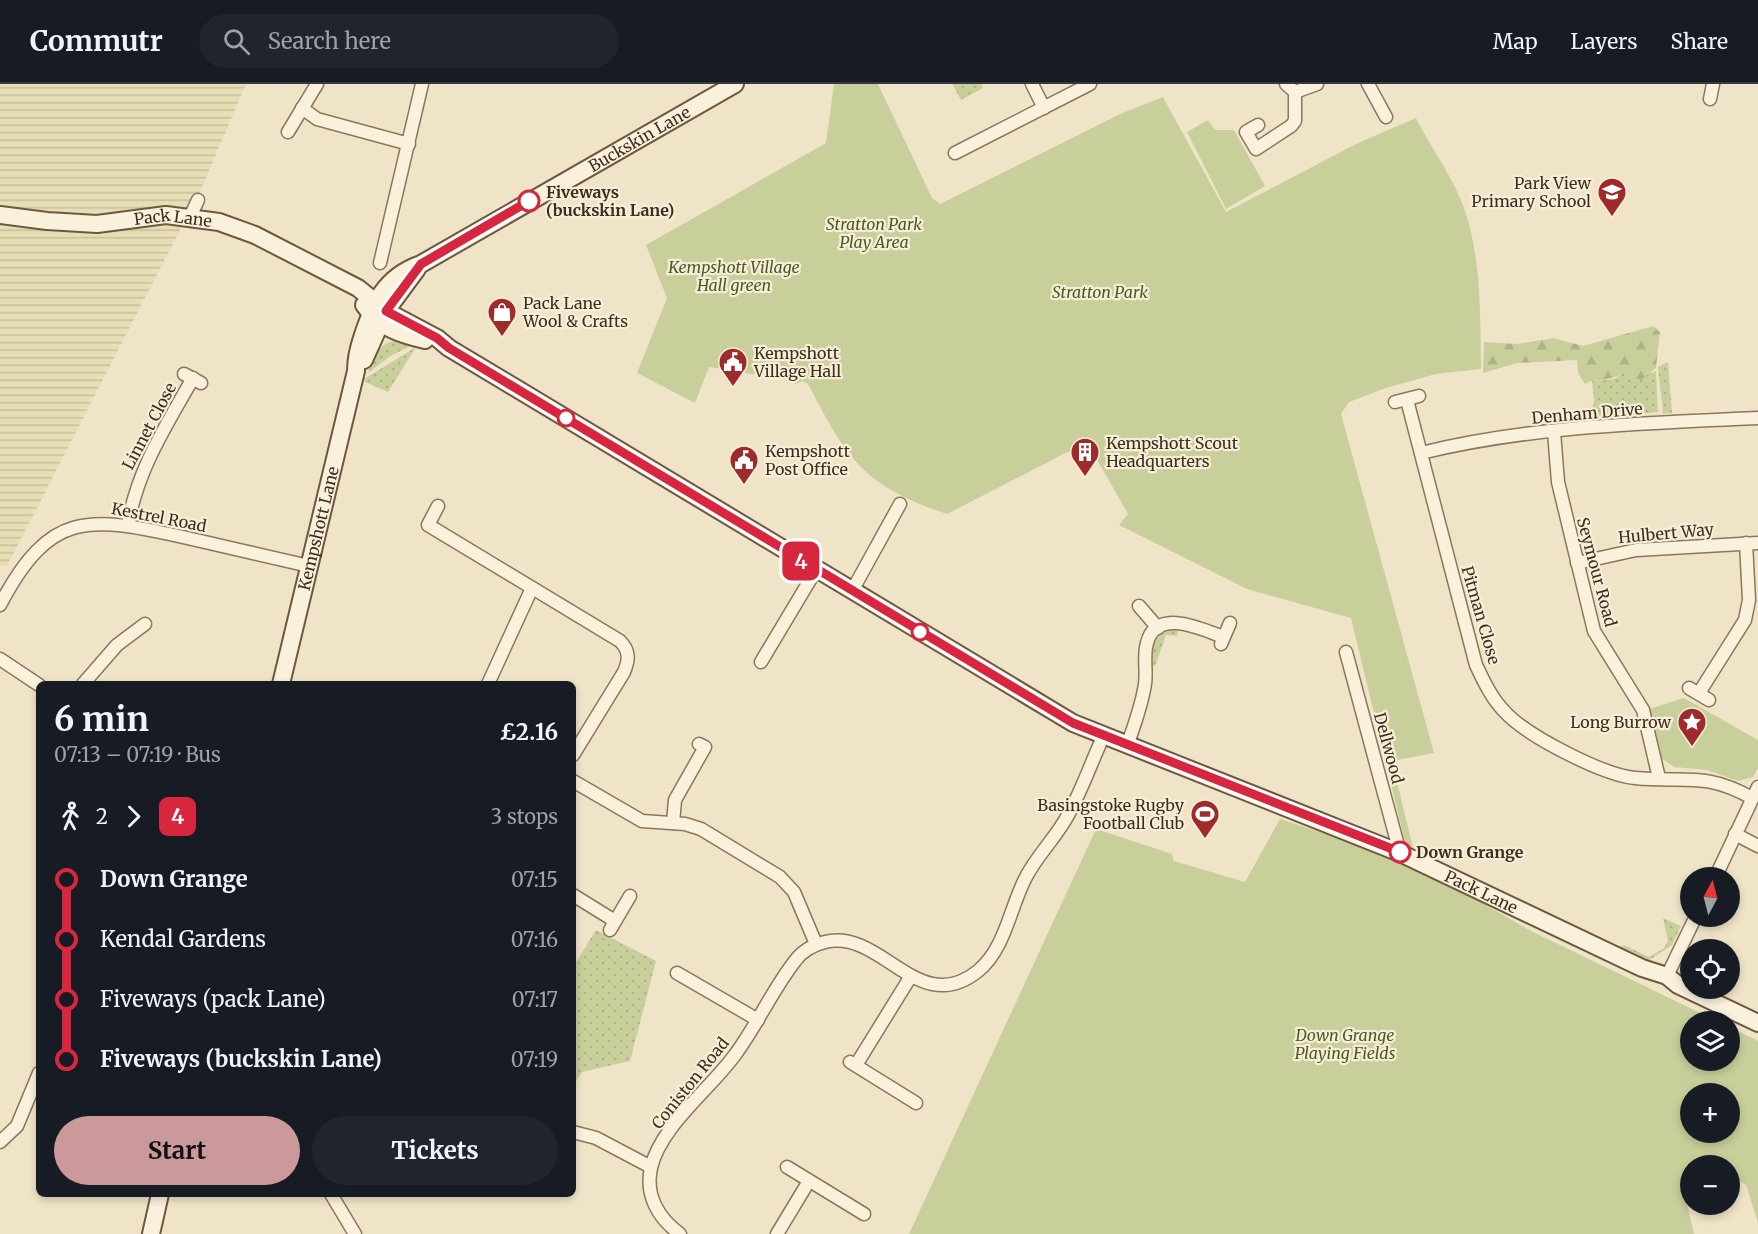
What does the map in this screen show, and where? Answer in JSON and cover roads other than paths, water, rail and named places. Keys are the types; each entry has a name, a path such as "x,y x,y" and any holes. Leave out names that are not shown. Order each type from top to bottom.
{"street":[{"path":"288,132 317,84"},
{"path":"380,263 422,84"},
{"name":"Buckskin Lane","path":"378,313 390,282 410,268 421,264 735,84"},
{"path":"1032,84 1044,108"},
{"path":"955,153 1007,124 1090,84"},
{"path":"1258,125 1246,132 1256,149 1294,121 1291,88 1317,84"},
{"path":"1368,84 1386,117"},
{"path":"1710,99 1713,84"},
{"path":"302,108 317,119 409,144"},
{"path":"190,217 198,200"},
{"name":"Pack Lane","path":"0,215 97,224 161,216 190,217 219,222 255,235 333,277 378,313 437,338 449,348 1051,710 1103,737 1400,853 1642,968 1667,976 1678,985 1758,1023"},
{"name":"Kempshott Lane","path":"282,681 356,371 357,355 378,313"},
{"name":"Linnet Close","path":"128,525 132,501 142,472 192,378"},
{"name":"Pitman Close","path":"1419,396 1401,401 1421,453 1476,665 1487,688 1503,711 1519,726 1609,772 1634,778 1706,779 1755,793"},
{"name":"Denham Drive","path":"1421,453 1484,438 1676,422 1758,418"},
{"name":"Seymour Road","path":"1554,432 1558,482 1594,631 1643,710 1659,778"},
{"path":"852,591 900,504"},
{"path":"438,506 428,525 620,641 628,654 624,672 576,749"},
{"name":"Kestrel Road","path":"0,604 24,563 50,539 73,528 92,524 128,525 309,566"},
{"path":"1699,694 1745,620 1749,600 1752,543"},
{"name":"Hulbert Way","path":"1577,563 1636,550 1752,543"},
{"path":"761,662 816,570"},
{"path":"489,681 532,588"},
{"path":"1139,606 1158,628"},
{"path":"1127,746 1144,689 1147,642 1158,628 1171,623 1189,624 1222,640 1230,623"},
{"path":"86,681 138,624"},
{"name":"Dellwood","path":"1346,652 1400,853"},
{"path":"0,659 36,682"},
{"path":"576,783 642,821 673,823 701,829 787,882 797,897 816,945 836,941 856,944 911,976 934,985 947,984 967,978 983,966 1002,935 1026,875 1068,815 1103,737"},
{"path":"673,823 675,800 705,747 699,744"},
{"path":"1720,867 1755,793"},
{"path":"1735,834 1758,846"},
{"path":"576,897 613,925 630,896"},
{"path":"1667,976 1691,927"},
{"name":"Coniston Road","path":"651,1167 668,1135 736,1054 796,959 816,945"},
{"path":"678,972 758,1020"},
{"path":"911,976 853,1063 916,1103"},
{"path":"0,1142 17,1126 36,1080"},
{"path":"576,1133 596,1138 651,1167 650,1188 656,1208 662,1219 680,1234"},
{"path":"787,1167 856,1212"},
{"path":"777,1234 809,1181"},
{"path":"151,1234 159,1197"},
{"path":"333,1197 355,1234"}],"place":[{"name":"Fiveways (buckskin Lane)","path":"529,201"},
{"name":"Park View Primary School","path":"1612,218"},
{"name":"Pack Lane Wool & Crafts","path":"502,338"},
{"name":"Kempshott Village Hall","path":"733,388"},
{"name":"Kempshott Scout Headquarters","path":"1085,478"},
{"name":"Kempshott Post Office","path":"744,486"},
{"name":"Long Burrow","path":"1692,748"},
{"name":"Basingstoke Rugby Football Club","path":"1205,840"},
{"name":"Down Grange","path":"1400,852"}],"park label":[{"name":"Stratton Park Play Area","path":"874,233"},
{"name":"Kempshott Village Hall green","path":"734,276"},
{"name":"Stratton Park","path":"1100,292"},
{"name":"Down Grange Playing Fields","path":"1345,1044"}]}
